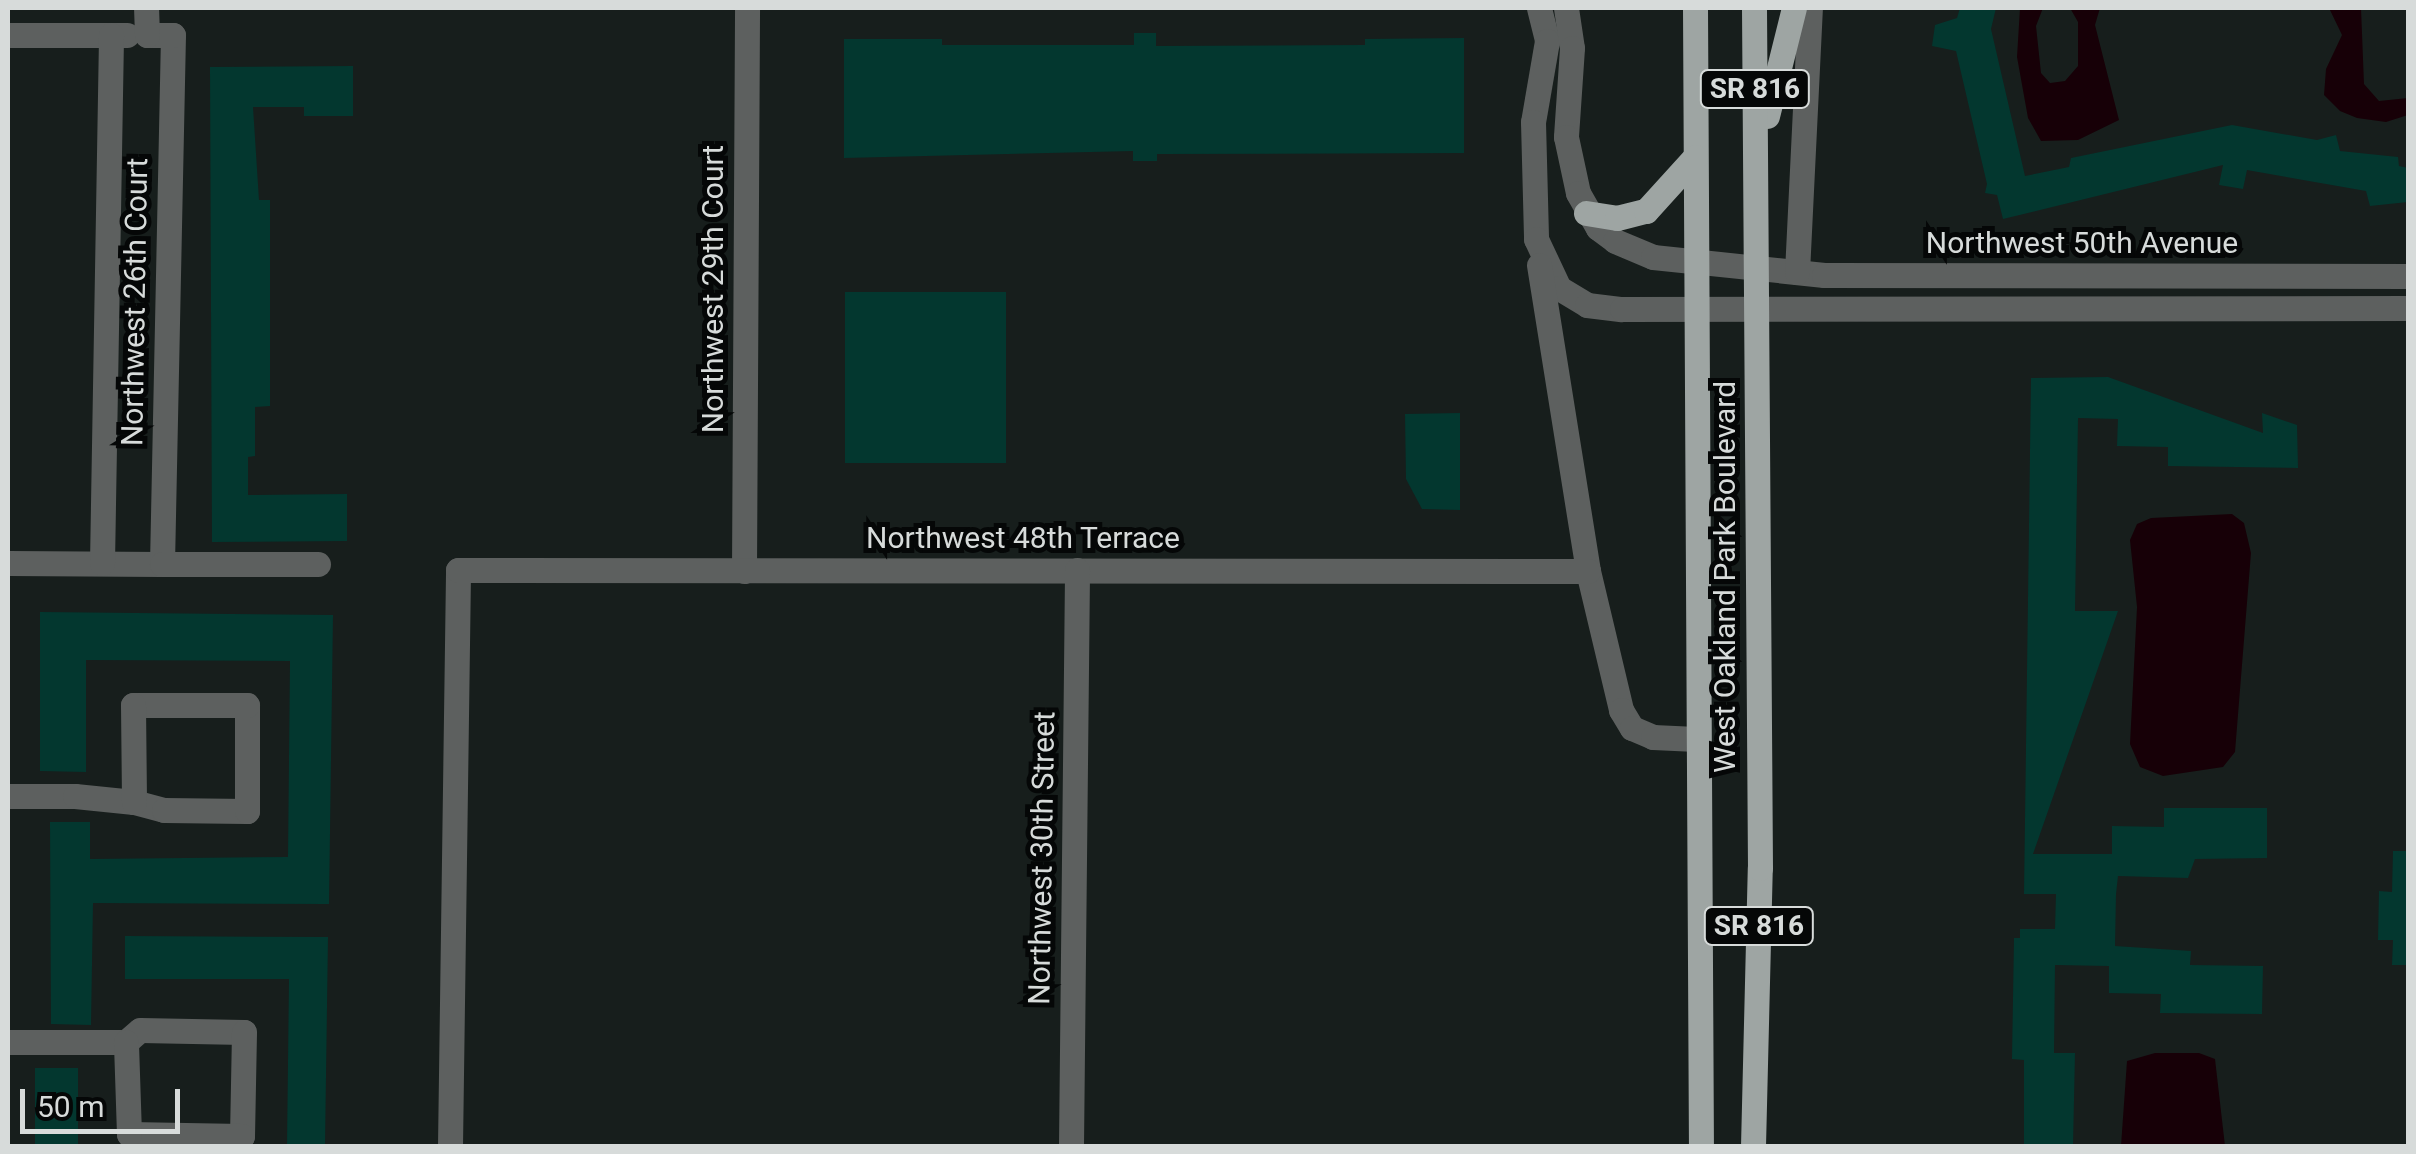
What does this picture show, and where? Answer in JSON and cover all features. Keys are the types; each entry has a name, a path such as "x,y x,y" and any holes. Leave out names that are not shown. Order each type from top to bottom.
{"main road":[{"name":"West Oakland Park Boulevard","path":"1695,8 1701,1146"},
{"name":"West Oakland Park Boulevard","path":"1753,1146 1760,868 1754,8"},
{"path":"1756,170 1776,66 1794,8"},
{"path":"1586,213 1617,218 1646,210 1695,157"}],"street":[{"path":"8,36 146,35 146,8"},
{"name":"Northwest 29th Court","path":"744,571 746,8"},
{"path":"1539,8 1547,40 1534,122 1536,239 1557,393 1588,571 1621,710 1632,728 1659,739 1696,739"},
{"path":"1566,8 1572,48 1566,137 1586,213"},
{"path":"1797,272 1810,8"},
{"path":"102,563 110,35"},
{"name":"Northwest 26th Court","path":"146,35 173,36 162,564"},
{"name":"Northwest 50th Avenue","path":"1586,213 1614,242 1653,257 1797,272 2408,276"},
{"path":"1536,239 1558,288 1587,305 1622,309 2408,308"},
{"path":"2233,276 2233,308"},
{"path":"8,563 318,564"},
{"name":"Northwest 48th Terrace","path":"450,1146 458,570 1588,571"},
{"name":"Northwest 30th Street","path":"1071,1146 1077,570"},
{"path":"8,796 134,802 164,810 247,811 247,705 134,705 134,802"},
{"path":"8,1042 126,1042 140,1030 244,1032 242,1136 129,1134 126,1042"}],"shaded area":[{"path":"2020,8 2043,8 2036,26 2041,73 2050,83 2065,81 2078,66 2078,22 2070,8 2100,8 2095,25 2119,120 2078,140 2041,141 2028,118 2017,57"},
{"path":"2329,8 2361,8 2364,84 2379,101 2408,98 2408,115 2386,122 2357,118 2340,111 2324,95 2326,69 2342,35"},
{"path":"2232,514 2244,523 2251,553 2235,752 2223,767 2163,776 2140,767 2130,744 2137,607 2130,540 2137,524 2151,518"},
{"path":"2155,1053 2199,1053 2215,1059 2225,1146 2121,1146 2127,1061"}],"building":[{"path":"1960,8 1996,8 1991,29 2025,176 2069,167 2071,158 2232,125 2317,140 2336,135 2340,151 2398,157 2399,166 2408,168 2408,202 2370,206 2366,191 2247,170 2243,189 2219,185 2223,165 2003,219 1997,195 1985,193 1987,184 1956,51 1932,46 1935,25 1957,18"},
{"path":"1134,33 1156,33 1156,46 1365,45 1365,39 1464,38 1464,153 1157,154 1157,161 1133,161 1133,151 844,158 844,39 942,39 942,45 1134,45"},
{"path":"353,66 353,116 304,116 304,107 253,107 259,200 270,200 270,406 255,407 255,456 248,457 248,495 347,494 347,541 212,542 210,67"},
{"path":"845,292 1006,292 1006,463 845,463"},
{"path":"2108,377 2263,433 2262,413 2297,425 2298,468 2168,466 2168,447 2117,446 2118,419 2078,418 2075,611 2118,611 2033,854 2112,854 2112,826 2164,827 2164,808 2267,808 2267,858 2195,859 2188,878 2118,876 2116,894 2115,946 2191,951 2190,965 2263,966 2262,1014 2160,1013 2161,994 2109,993 2109,966 2055,965 2054,1053 2075,1053 2073,1146 2024,1146 2024,1060 2012,1059 2014,938 2020,938 2020,929 2055,929 2056,894 2024,894 2031,378"},
{"path":"1460,413 1460,510 1422,509 1406,479 1405,414"},
{"path":"40,612 333,615 329,904 93,903 91,1025 51,1024 50,822 90,822 90,859 288,857 290,661 86,660 86,772 40,771"},
{"path":"2393,851 2408,851 2408,965 2392,965 2393,940 2378,940 2379,891 2392,892"},
{"path":"125,936 328,937 325,1146 287,1146 289,979 125,979"},
{"path":"35,1068 78,1068 78,1146 35,1146"}]}
